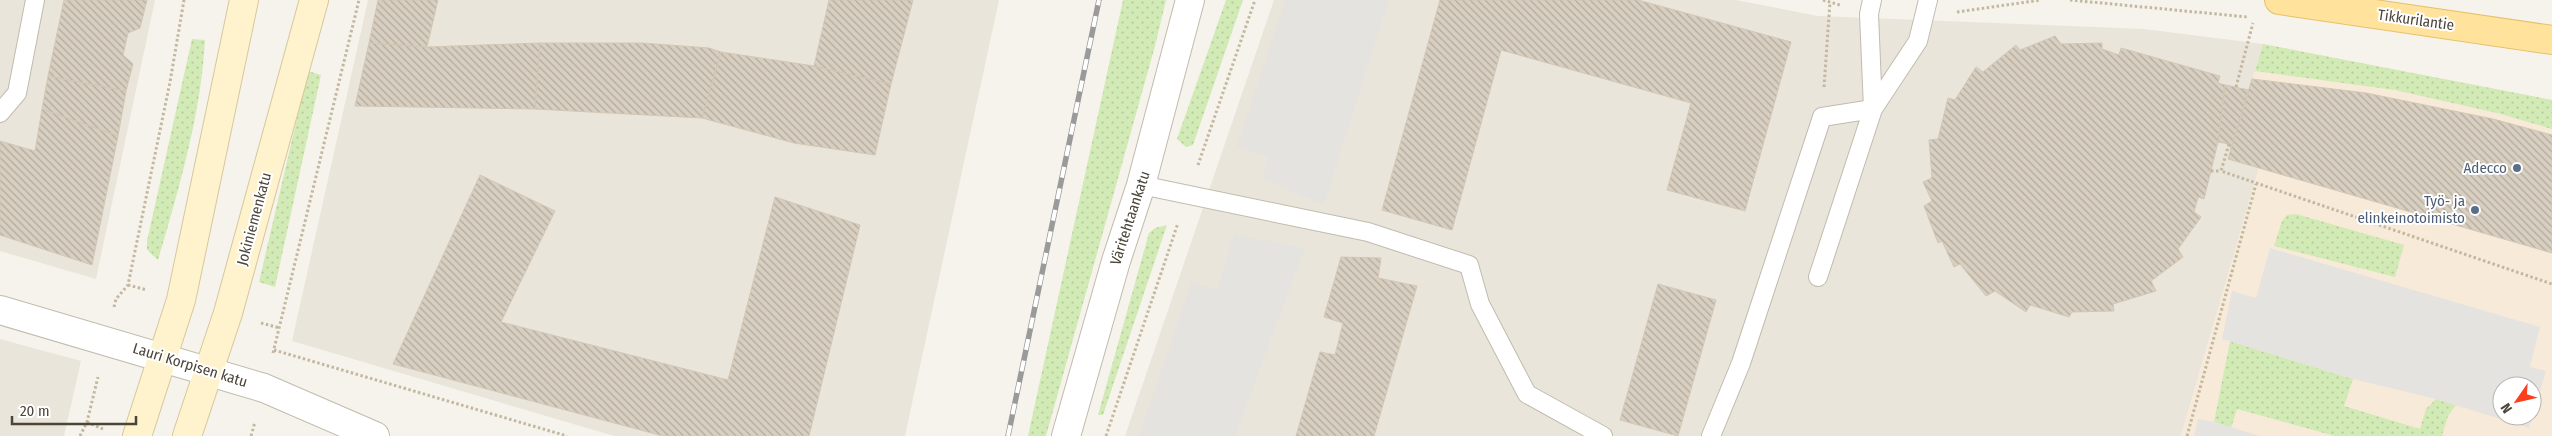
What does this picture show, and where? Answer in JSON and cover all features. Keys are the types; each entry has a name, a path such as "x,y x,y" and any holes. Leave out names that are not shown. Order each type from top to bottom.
{"main road":[{"path":"137,436 181,300 244,0"},
{"name":"Jokiniemenkatu","path":"187,436 210,372 228,313 314,0"},
{"name":"Tikkurilantie","path":"2279,0 2552,40"}],"street":[{"name":"Väritehtaankatu","path":"1066,436 1116,261 1142,185 1190,0"},
{"name":"Lauri Korpisen katu","path":"0,310 107,340 264,388 375,436"}],"lane":[{"path":"0,113 17,93 36,0"},
{"path":"1872,0 1869,14 1874,109"},
{"path":"1818,277 1874,109 1918,41 1928,0"},
{"path":"1711,436 1741,363 1822,118 1874,109"},
{"path":"1142,185 1368,232 1469,265 1480,304 1527,394 1603,436"}],"path":[{"path":"80,436 87,422 116,300 128,285 170,82 184,0"},
{"path":"251,436 274,350 359,0"},
{"path":"1822,118 1830,2"},
{"path":"2236,87 2255,18"},
{"path":"2221,172 2229,144"},
{"path":"2211,171 2221,172 2552,284"},
{"path":"2187,436 2256,184"},
{"path":"274,350 567,436"}],"shaded area":[{"path":"0,0 155,0 96,279 0,251"},
{"path":"368,0 999,0 905,436 614,436 292,341"},
{"path":"1274,0 1736,0 1818,16 2144,29 2263,44 2229,158 2259,168 2181,436 1125,436"},
{"path":"1285,0 1389,0 1324,205 1263,179 1267,157 1237,146"},
{"path":"2263,44 2552,100 2552,436 2181,436 2259,169 2229,159"},
{"path":"1234,234 1305,248 1235,436 1139,436 1191,282 1217,290"},
{"path":"2270,248 2540,327 2530,367 2546,371 2542,384 2542,376 2492,376 2492,416 2436,399 2353,379 2222,339 2232,291 2256,298"},
{"path":"0,339 81,361 64,436 0,436"},
{"path":"2198,419 2214,422 2260,436 2194,436"}],"green space":[{"path":"1123,0 1166,0 1155,46 1046,436 1028,436"},
{"path":"1226,0 1243,0 1193,145 1186,147 1177,139"},
{"path":"192,39 205,40 199,96 181,179 158,260 147,250 147,241"},
{"path":"2263,44 2552,100 2552,129 2501,114 2395,90 2255,71"},
{"path":"308,71 321,75 275,287 259,282"},
{"path":"2296,214 2404,245 2395,277 2274,246 2282,221 2287,215"},
{"path":"1167,225 1103,415 1098,415 1149,233 1155,228"},
{"path":"2230,341 2353,379 2344,406 2420,429 2426,409 2436,399 2456,405 2448,416 2442,435 2446,436 2335,436 2237,409 2231,428 2214,422"}],"building":[{"path":"64,0 147,0 140,28 128,33 123,55 133,64 126,91 48,76"},
{"path":"378,0 438,0 427,47 369,43"},
{"path":"829,0 913,0 891,84 814,66"},
{"path":"1440,0 1638,0 1791,42 1745,211 1667,190 1691,103 1501,50 1452,230 1382,210"},
{"path":"2055,36 2061,44 2102,43 2102,49 2119,55 2121,48 2220,76 2218,83 2225,85 2218,142 2204,199 2198,197 2194,212 2201,217 2178,249 2183,257 2151,281 2156,291 2113,304 2114,311 2072,312 2069,317 2030,305 2026,312 1995,291 1986,296 1960,264 1954,267 1942,241 1938,243 1924,206 1932,201 1923,182 1932,178 1929,140 1938,139 1948,98 1955,100 1976,67 1983,72 2016,45 2020,50"},
{"path":"369,43 427,47 540,43 535,109 355,106"},
{"path":"540,43 642,43 709,48 721,52 702,118 535,109"},
{"path":"721,52 814,66 891,84 875,155 794,143 702,118"},
{"path":"48,76 126,91 118,136 42,109"},
{"path":"2252,79 2366,93 2493,119 2552,135 2552,253 2228,159"},
{"path":"2225,85 2249,90 2231,149 2229,144 2218,142"},
{"path":"42,109 118,136 92,265 0,235 0,141 35,151"},
{"path":"480,175 555,211 501,322 728,380 775,197 860,225 809,436 663,436 393,364"},
{"path":"1341,257 1381,258 1378,278 1417,286 1374,436 1296,436 1320,352 1335,355 1343,323 1324,317"},
{"path":"1658,284 1716,300 1678,436 1620,420"}],"railway":[{"path":"1008,436 1099,0"}],"place":[{"name":"Adecco","path":"2517,168"},
{"name":"Työ- ja elinkeinotoimisto","path":"2475,210"}]}
